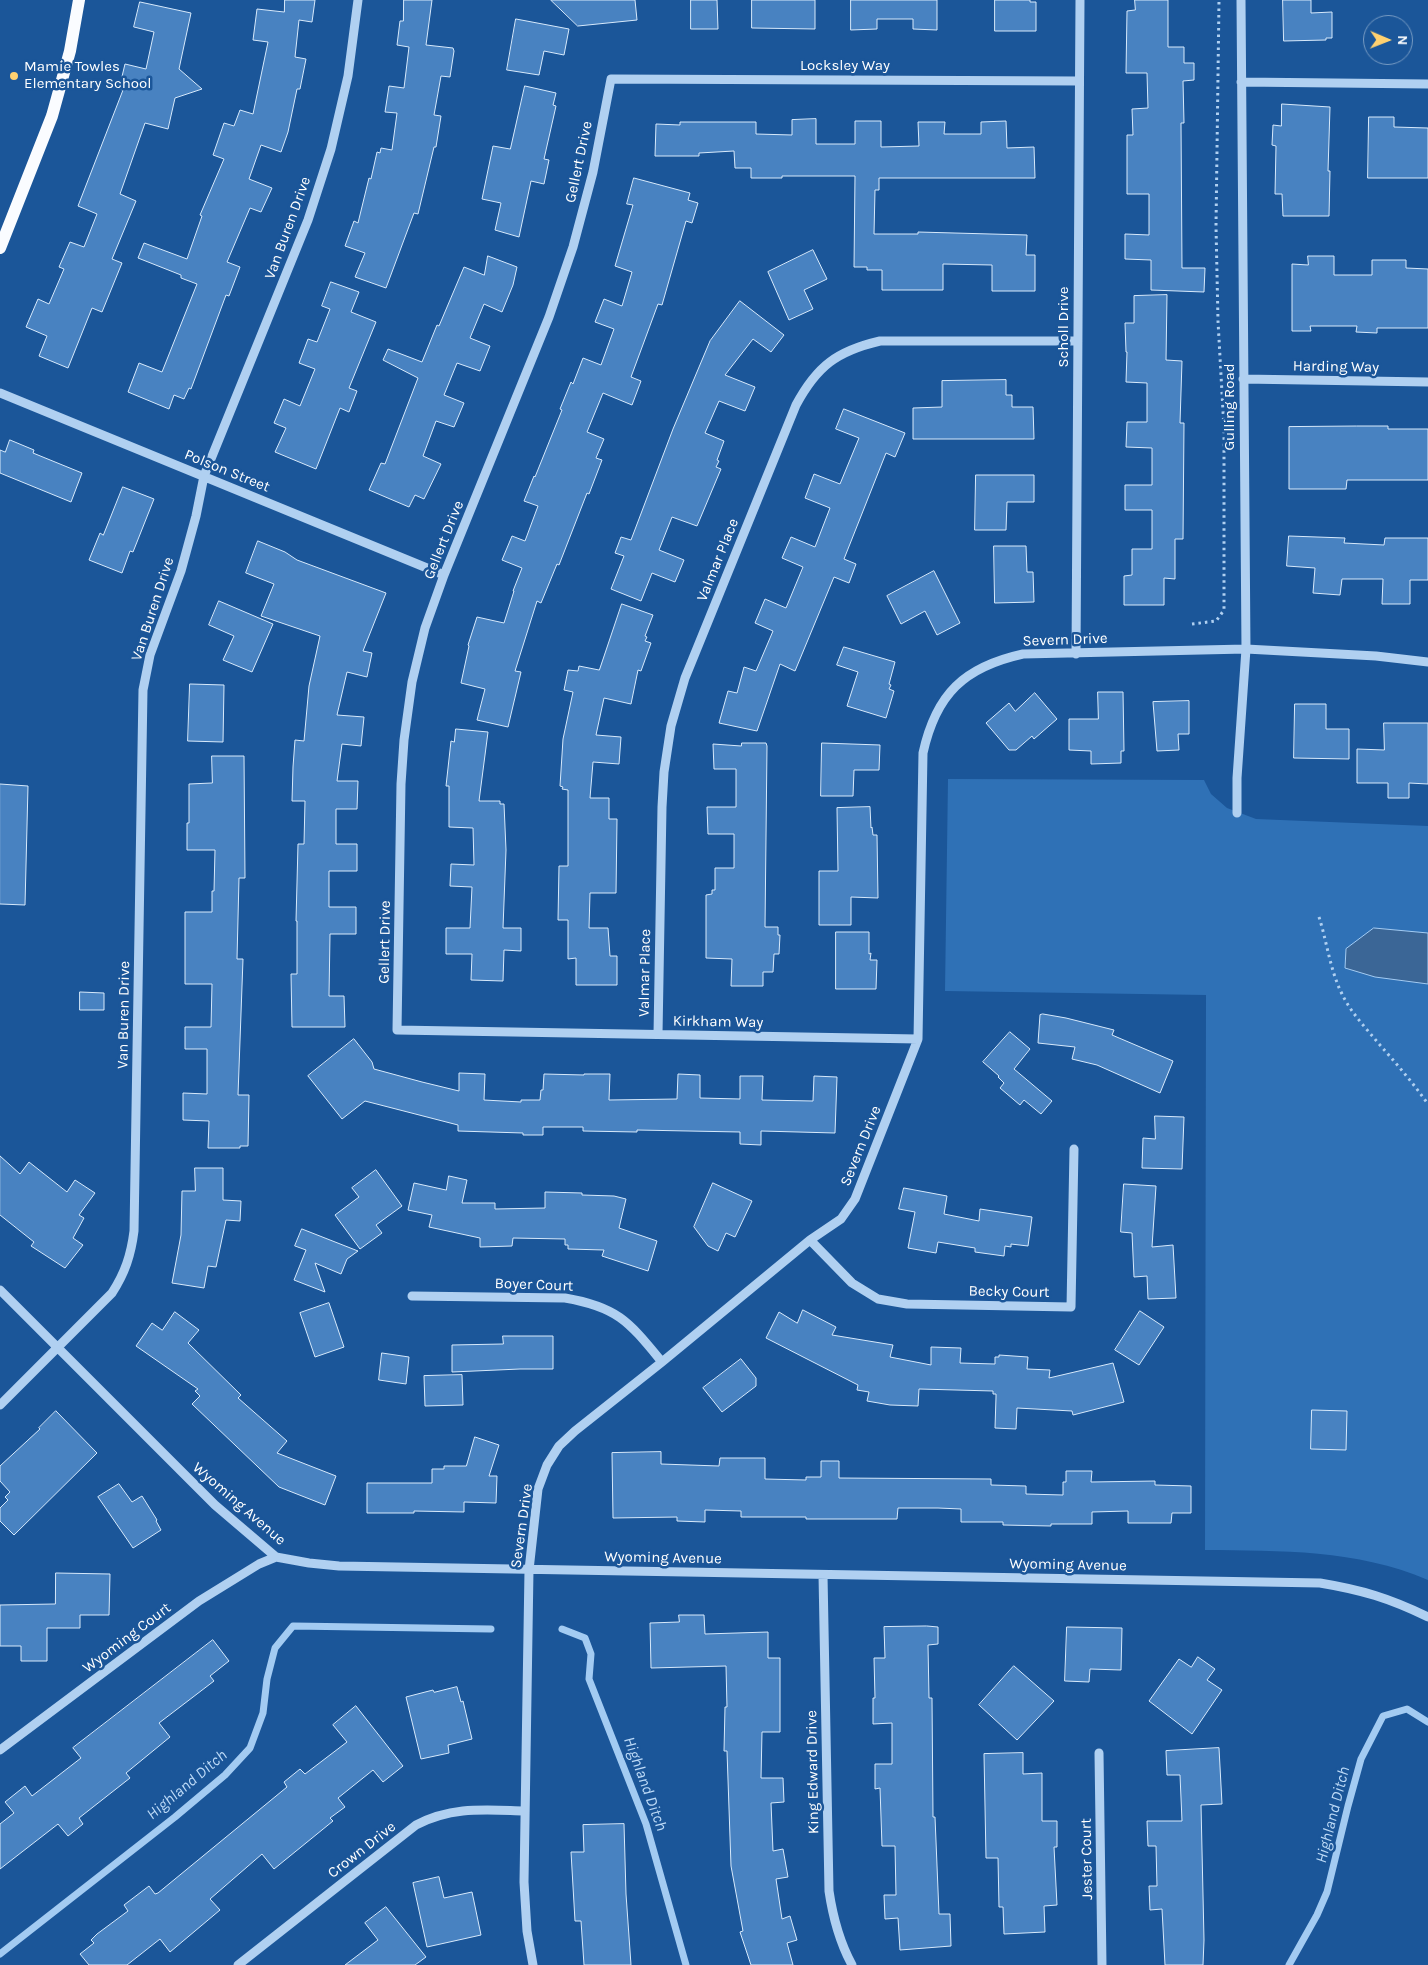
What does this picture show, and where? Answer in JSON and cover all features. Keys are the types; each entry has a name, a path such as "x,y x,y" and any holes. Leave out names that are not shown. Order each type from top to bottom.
{"main road":[{"path":"0,248 52,116 70,51 79,0"}],"street":[{"name":"Van Buren Drive","path":"0,1406 112,1293 124,1274 131,1253 134,1231 144,690 150,654 183,562 196,516 204,476 308,220 331,149 343,94 358,0"},
{"name":"Scholl Drive","path":"1076,654 1080,0"},
{"name":"Gulling Road","path":"1237,813 1237,778 1246,649 1241,0"},
{"name":"Locksley Way","path":"611,79 1079,81"},
{"name":"Gellert Drive","path":"397,1030 401,784 404,740 412,682 426,628 444,575 549,318 573,248 593,172 611,79"},
{"path":"1241,82 1428,84"},
{"name":"Valmar Place","path":"658,1034 662,807 664,772 671,726 685,678 796,405 806,386 820,370 836,357 858,346 880,341 1078,341"},
{"name":"Harding Way","path":"1243,379 1428,382"},
{"name":"Polson Street","path":"0,393 444,575"},
{"name":"Severn Drive","path":"533,1965 527,1931 524,1882 529,1570 538,1489 547,1466 559,1446 575,1431 810,1240 840,1219 854,1199 918,1039 923,754 928,730 940,705 956,686 974,671 997,659 1022,654 1246,649 1376,656 1428,662"},
{"name":"Kirkham Way","path":"397,1030 918,1039"},
{"name":"Becky Court","path":"810,1240 852,1283 878,1299 907,1304 1071,1307 1074,1149"},
{"name":"Wyoming Avenue","path":"0,1290 215,1505 276,1557 339,1566 1320,1583 1357,1589 1395,1601 1428,1617"},
{"name":"Boyer Court","path":"412,1296 565,1298 590,1302 614,1312 634,1328 662,1362"},
{"name":"Wyoming Court","path":"0,1750 199,1601 259,1564 276,1557"},
{"name":"King Edward Drive","path":"823,1575 829,1891 834,1923 852,1965"},
{"name":"Jester Court","path":"1099,1753 1102,1965"},
{"name":"Crown Drive","path":"238,1965 416,1825 440,1814 467,1810 525,1811"}],"path":[{"path":"1192,624 1216,621 1224,610 1224,429 1218,321 1216,226 1219,0"},
{"path":"1319,916 1328,945 1333,973 1342,995 1358,1019 1412,1082 1428,1104"}],"shaded area":[{"path":"948,779 1204,780 1211,794 1227,808 1256,819 1428,826 1428,1580 1373,1562 1346,1557 1290,1552 1205,1550 1206,995 945,991"},
{"path":"1374,928 1428,933 1428,984 1375,977 1345,968 1346,949"}],"building":[{"path":"285,0 315,0 312,22 299,20 295,57 306,59 300,89 297,89 288,132 281,152 261,145 249,179 272,188 261,212 250,208 227,262 240,267 229,296 226,295 191,389 189,388 184,399 174,395 169,409 128,392 139,363 162,372 197,284 181,278 181,275 138,258 144,243 187,259 202,216 200,215 224,159 213,155 224,123 234,126 240,110 253,114 268,42 253,40 257,9 284,12"},
{"path":"404,0 432,0 426,45 453,48 454,51 450,77 441,76 434,115 441,116 436,147 434,147 418,214 414,213 386,288 355,277 365,253 345,246 354,221 358,223 377,152 380,153 381,148 392,150 397,113 385,112 389,86 404,88 409,47 397,45 400,21 403,21"},
{"path":"551,0 635,0 637,20 578,26"},
{"path":"691,0 717,0 718,29 691,29"},
{"path":"752,0 815,0 815,29 752,28"},
{"path":"851,0 937,0 937,30 913,29 913,19 877,19 877,29 851,30"},
{"path":"995,0 1030,0 1030,2 1036,2 1036,31 995,31"},
{"path":"1135,0 1168,0 1168,47 1184,47 1184,63 1194,63 1194,80 1183,81 1184,123 1181,123 1182,268 1205,268 1204,292 1151,290 1151,260 1125,259 1125,234 1149,235 1149,194 1127,194 1127,135 1133,135 1132,109 1148,108 1147,73 1126,73 1127,11 1135,10"},
{"path":"1283,0 1311,0 1311,13 1332,12 1332,38 1326,38 1326,40 1284,41"},
{"path":"140,2 191,13 179,69 202,89 175,98 168,129 145,123 120,194 136,201 112,259 122,263 102,312 92,308 68,368 39,356 47,336 26,327 38,299 49,304 64,269 59,267 70,242 84,247 97,214 78,206 123,90 119,89 125,64 146,69 154,32 134,27"},
{"path":"516,19 569,29 564,55 544,51 539,75 507,70"},
{"path":"525,86 556,93 553,105 556,106 544,159 549,160 544,184 531,181 519,237 495,230 501,203 482,199 493,146 510,149"},
{"path":"1282,104 1330,107 1329,216 1283,216 1282,194 1275,194 1276,146 1272,145 1273,125 1281,126"},
{"path":"1369,117 1394,117 1394,127 1428,128 1428,178 1368,178"},
{"path":"816,119 816,144 855,144 855,121 881,121 881,147 919,146 918,122 945,122 944,134 981,134 981,122 1006,121 1007,148 1034,147 1035,178 879,178 879,190 875,190 874,234 918,234 918,232 1027,235 1026,255 1035,255 1035,291 992,291 992,265 943,264 943,290 882,290 882,270 867,270 867,267 854,267 855,176 751,178 751,168 735,168 734,151 699,153 699,156 655,156 656,124 680,125 680,122 756,122 756,134 792,135 792,120"},
{"path":"634,178 690,193 688,200 698,203 692,223 686,221 662,305 658,304 631,377 641,381 632,405 603,393 587,432 604,439 596,458 602,460 559,565 557,564 541,603 537,601 515,671 521,672 508,727 477,720 485,689 461,683 468,645 477,617 504,623 522,568 502,560 512,536 525,541 538,506 524,501 562,410 560,409 571,382 573,384 583,358 601,365 614,329 595,322 604,299 622,306 632,272 615,266 633,205 627,204"},
{"path":"813,250 827,279 804,290 813,309 789,320 768,272"},
{"path":"488,256 517,267 513,285 502,312 484,304 470,338 490,346 480,371 457,363 444,395 464,403 454,427 436,421 423,456 441,464 424,499 415,495 409,507 369,490 381,463 385,464 418,378 383,360 388,349 422,362 464,267 484,275"},
{"path":"1308,256 1334,256 1334,275 1372,275 1372,260 1406,260 1406,268 1428,269 1428,328 1377,328 1377,333 1356,332 1357,326 1310,326 1311,331 1292,331 1292,264 1308,265"},
{"path":"331,282 359,292 351,312 376,322 349,388 357,391 349,412 340,408 316,469 275,452 286,428 274,423 284,399 300,406 315,369 299,363 308,339 317,342 330,309 322,306"},
{"path":"1167,295 1166,360 1182,361 1180,423 1184,423 1183,539 1175,539 1175,579 1164,578 1164,605 1124,605 1124,576 1132,575 1132,549 1152,549 1152,510 1125,510 1125,485 1152,485 1152,448 1126,447 1127,422 1147,422 1147,383 1126,382 1127,352 1125,323 1134,323 1134,296"},
{"path":"740,301 784,335 771,352 753,339 725,375 755,387 745,411 719,401 705,433 724,441 716,467 721,469 697,526 672,517 659,550 684,560 675,582 652,573 641,601 611,589 624,556 615,553 621,537 631,540 673,429 710,341"},
{"path":"1006,380 1006,395 1012,395 1012,407 1033,407 1034,439 913,439 913,408 942,407 942,381"},
{"path":"844,409 905,433 895,457 886,453 844,559 856,564 849,583 834,577 795,671 780,664 757,731 719,723 728,691 737,693 744,667 756,671 773,631 755,623 765,599 786,608 803,567 782,558 791,537 815,547 830,508 805,498 814,474 840,484 859,438 836,429"},
{"path":"1388,426 1388,429 1428,429 1428,480 1347,480 1346,489 1289,489 1289,427"},
{"path":"10,440 34,450 33,453 82,473 71,502 0,473 0,450 5,452"},
{"path":"976,475 1034,475 1034,502 1007,502 1006,530 975,530"},
{"path":"123,487 154,499 133,552 130,551 122,573 89,560 100,533 103,535"},
{"path":"1289,536 1345,538 1344,543 1384,545 1385,538 1428,538 1428,580 1410,580 1410,604 1382,604 1383,579 1342,579 1340,595 1313,593 1315,568 1287,566"},
{"path":"258,541 285,552 297,560 386,593 363,651 372,653 367,677 347,672 337,715 364,717 361,746 342,744 337,781 358,781 357,809 336,809 336,844 357,844 357,871 329,871 329,907 356,907 356,934 330,934 329,996 344,996 345,1027 292,1027 291,974 297,974 298,844 304,844 305,801 292,801 293,767 295,740 304,741 309,686 320,636 261,616 274,584 246,573"},
{"path":"994,546 1026,546 1027,572 1033,572 1034,602 995,603"},
{"path":"934,571 960,623 937,635 925,611 901,624 887,596"},
{"path":"219,601 273,624 252,672 223,660 234,636 209,625"},
{"path":"622,604 653,615 645,636 647,637 645,641 651,643 641,671 638,670 631,704 604,698 596,735 621,737 619,764 593,762 590,798 609,798 609,819 617,819 616,893 590,893 589,928 608,928 610,956 617,956 617,985 576,985 576,958 568,959 568,920 558,920 559,866 568,866 568,790 562,789 563,787 560,786 563,739 573,692 564,690 568,670 578,671 579,666 599,670"},
{"path":"844,647 895,662 889,684 891,685 889,689 894,691 886,718 847,706 858,672 837,665"},
{"path":"190,684 224,685 223,742 188,741"},
{"path":"1098,692 1123,692 1124,751 1121,751 1121,763 1091,764 1091,751 1069,750 1069,719 1098,719"},
{"path":"1035,693 1057,719 1034,739 1032,736 1016,750 1009,750 986,723 1009,703 1015,711"},
{"path":"1189,701 1189,734 1178,734 1179,750 1157,751 1153,702"},
{"path":"1295,704 1326,704 1326,729 1349,729 1349,759 1294,758"},
{"path":"1384,723 1428,723 1428,784 1409,783 1409,798 1388,798 1388,783 1357,783 1357,749 1384,750"},
{"path":"456,729 488,732 479,801 500,801 500,804 504,804 506,850 503,928 521,928 521,951 504,950 503,981 471,980 472,954 446,954 446,928 470,928 472,887 450,886 451,864 474,865 473,828 449,827 449,786 446,786 451,741 454,742"},
{"path":"742,743 766,743 767,746 765,927 778,927 778,935 780,935 779,954 774,954 773,972 763,972 763,986 731,986 732,959 706,958 706,895 712,894 712,890 715,890 715,868 734,868 734,834 708,834 707,807 736,807 736,769 714,769 713,744 741,746"},
{"path":"822,743 880,745 879,770 854,770 853,796 821,796"},
{"path":"212,756 244,756 245,878 239,878 237,959 243,959 238,1095 249,1095 248,1146 240,1146 240,1148 208,1148 209,1121 183,1120 183,1093 207,1094 207,1049 185,1049 185,1027 211,1027 212,984 185,984 185,912 212,912 215,850 187,850 187,823 189,823 189,784 212,783"},
{"path":"0,784 28,786 25,905 0,904"},
{"path":"870,807 871,828 873,835 877,835 878,898 851,897 851,925 819,925 819,871 838,871 837,808"},
{"path":"836,932 869,932 870,960 877,960 876,989 836,989"},
{"path":"80,992 104,993 104,1010 80,1010"},
{"path":"1043,1014 1114,1030 1112,1035 1173,1061 1160,1093 1097,1065 1072,1059 1075,1047 1038,1043 1040,1015"},
{"path":"1010,1032 1030,1049 1014,1069 1052,1101 1041,1114 1024,1100 1020,1105 1000,1088 1004,1083 983,1062"},
{"path":"354,1039 372,1062 374,1069 422,1082 459,1091 459,1073 485,1074 484,1100 521,1102 521,1100 540,1100 544,1074 610,1074 609,1100 677,1099 678,1074 700,1075 700,1098 740,1099 740,1076 763,1076 762,1100 813,1101 814,1076 837,1077 835,1133 761,1131 761,1145 740,1144 740,1132 583,1131 583,1127 543,1127 543,1135 458,1131 458,1125 365,1101 342,1119 308,1076"},
{"path":"1155,1116 1184,1117 1182,1169 1142,1168 1143,1138 1155,1139"},
{"path":"0,1156 20,1174 29,1162 67,1192 75,1180 95,1193 79,1215 84,1218 73,1238 83,1245 65,1268 31,1246 34,1242 0,1215"},
{"path":"195,1168 223,1168 223,1200 241,1201 240,1221 226,1220 216,1267 208,1266 204,1288 172,1283 181,1235 182,1191 195,1191"},
{"path":"376,1170 402,1206 376,1225 382,1233 360,1249 335,1215 359,1197 352,1188"},
{"path":"449,1176 467,1180 462,1203 495,1203 495,1209 545,1208 545,1192 582,1193 582,1195 614,1196 626,1199 619,1228 657,1241 648,1271 602,1256 604,1250 568,1249 568,1245 565,1245 565,1239 513,1238 512,1246 480,1247 480,1238 429,1227 432,1215 408,1210 414,1183 446,1190"},
{"path":"713,1183 752,1201 735,1237 726,1233 718,1251 708,1246 694,1227"},
{"path":"1124,1184 1156,1186 1152,1247 1173,1245 1176,1298 1148,1299 1147,1276 1134,1277 1132,1233 1121,1232"},
{"path":"904,1188 947,1196 944,1214 979,1221 980,1209 1032,1217 1028,1246 1011,1244 1011,1247 1005,1246 1004,1256 975,1252 975,1248 938,1242 936,1253 908,1248 915,1212 899,1209"},
{"path":"302,1229 358,1251 347,1259 341,1274 315,1263 325,1292 294,1280 306,1250 295,1246"},
{"path":"329,1303 344,1347 315,1357 300,1313"},
{"path":"803,1310 836,1327 832,1335 893,1345 890,1357 931,1365 931,1347 961,1348 960,1363 995,1364 995,1357 999,1357 999,1355 1028,1357 1027,1369 1050,1370 1049,1378 1113,1363 1124,1402 1073,1415 1072,1411 1017,1408 1016,1429 995,1428 996,1394 993,1394 993,1391 919,1389 918,1406 890,1405 867,1401 869,1392 857,1390 858,1385 766,1338 779,1312 797,1323"},
{"path":"1140,1311 1164,1327 1139,1365 1115,1350"},
{"path":"175,1312 199,1330 188,1343 241,1395 238,1398 287,1441 277,1453 336,1476 325,1505 279,1487 192,1404 200,1396 195,1391 198,1389 136,1346 152,1323 162,1330"},
{"path":"503,1336 553,1336 553,1369 452,1372 452,1345 503,1344"},
{"path":"382,1353 409,1357 406,1384 379,1380"},
{"path":"741,1359 756,1378 756,1386 722,1412 703,1388"},
{"path":"462,1375 463,1405 425,1406 424,1376"},
{"path":"1312,1410 1347,1411 1346,1450 1311,1449"},
{"path":"56,1411 97,1453 14,1535 0,1521 0,1508 8,1500 5,1497 10,1492 0,1481 0,1466 40,1429"},
{"path":"475,1437 499,1445 489,1476 497,1476 496,1503 464,1502 464,1512 414,1511 414,1513 367,1513 367,1483 432,1483 432,1469 444,1469 444,1466 466,1466"},
{"path":"661,1452 661,1464 719,1466 720,1458 765,1458 765,1479 806,1480 806,1477 821,1477 821,1461 839,1461 839,1478 991,1479 991,1485 1026,1486 1026,1494 1063,1495 1063,1482 1066,1482 1066,1471 1092,1471 1091,1482 1155,1481 1155,1485 1191,1486 1191,1513 1172,1513 1171,1523 1128,1523 1128,1511 1092,1512 1092,1524 1051,1524 1051,1526 1003,1525 1003,1522 961,1522 961,1509 938,1508 898,1508 897,1519 741,1517 741,1511 705,1510 705,1522 677,1521 677,1517 613,1518 612,1453"},
{"path":"119,1484 132,1502 142,1496 161,1530 133,1548 98,1497"},
{"path":"56,1573 110,1574 109,1615 80,1615 80,1628 47,1628 47,1661 21,1661 21,1646 0,1646 0,1605 55,1604"},
{"path":"679,1615 704,1615 705,1634 768,1632 768,1658 780,1658 780,1732 762,1732 761,1778 783,1778 784,1802 771,1803 773,1851 783,1849 788,1877 776,1879 782,1919 790,1916 797,1940 787,1943 793,1965 751,1965 740,1932 743,1931 731,1866 727,1751 724,1751 725,1707 727,1707 726,1666 651,1668 650,1623 679,1622"},
{"path":"884,1627 938,1627 938,1644 928,1645 929,1698 932,1698 933,1817 935,1817 939,1914 950,1914 951,1946 900,1950 898,1918 885,1919 884,1895 896,1895 895,1846 882,1846 880,1788 875,1789 875,1764 892,1764 892,1723 873,1724 873,1698 875,1698 874,1658 885,1658"},
{"path":"1067,1627 1122,1628 1121,1670 1090,1669 1089,1682 1065,1681"},
{"path":"213,1640 229,1661 210,1676 214,1681 159,1723 170,1737 126,1773 130,1778 79,1818 83,1824 68,1836 58,1824 0,1869 0,1824 14,1813 5,1802 25,1786 32,1796 81,1758 73,1748"},
{"path":"1198,1657 1215,1669 1207,1680 1222,1690 1192,1734 1149,1701 1179,1659 1191,1667"},
{"path":"1014,1666 1054,1701 1017,1740 979,1705"},
{"path":"457,1687 461,1702 463,1701 472,1739 448,1745 449,1753 421,1759 406,1697 433,1690 434,1692"},
{"path":"356,1706 403,1766 383,1782 373,1770 338,1798 345,1807 330,1818 333,1821 274,1869 262,1854 210,1899 220,1910 170,1952 160,1939 127,1965 89,1965 80,1954 94,1943 91,1940 97,1934 128,1911 124,1905 149,1886 155,1894 158,1893 287,1787 284,1782 300,1769 305,1774 347,1742 333,1725"},
{"path":"1219,1748 1222,1804 1201,1805 1203,1965 1165,1965 1162,1909 1150,1910 1149,1886 1157,1886 1156,1846 1148,1846 1147,1821 1182,1821 1180,1775 1167,1775 1166,1751"},
{"path":"1023,1753 1023,1774 1042,1773 1042,1821 1057,1821 1057,1847 1054,1847 1057,1905 1044,1906 1045,1932 1004,1934 1003,1907 999,1907 998,1858 986,1858 984,1754"},
{"path":"624,1824 631,1965 584,1965 581,1921 575,1921 571,1852 584,1852 583,1825"},
{"path":"439,1877 444,1898 472,1892 481,1935 427,1947 413,1883"},
{"path":"386,1907 426,1957 415,1965 345,1965 378,1940 365,1923"}],"waterway":[{"name":"Highland Ditch","path":"0,1954 175,1817 225,1775 250,1748 263,1713 267,1679 275,1648 293,1626 491,1629"},
{"name":"Highland Ditch","path":"562,1629 585,1638 591,1654 589,1679 646,1824 686,1965"},
{"name":"Highland Ditch","path":"1289,1965 1317,1915 1327,1892 1361,1759 1383,1716 1407,1709 1428,1722"}],"place":[{"name":"Mamie Towles Elementary School","path":"14,76"}]}
